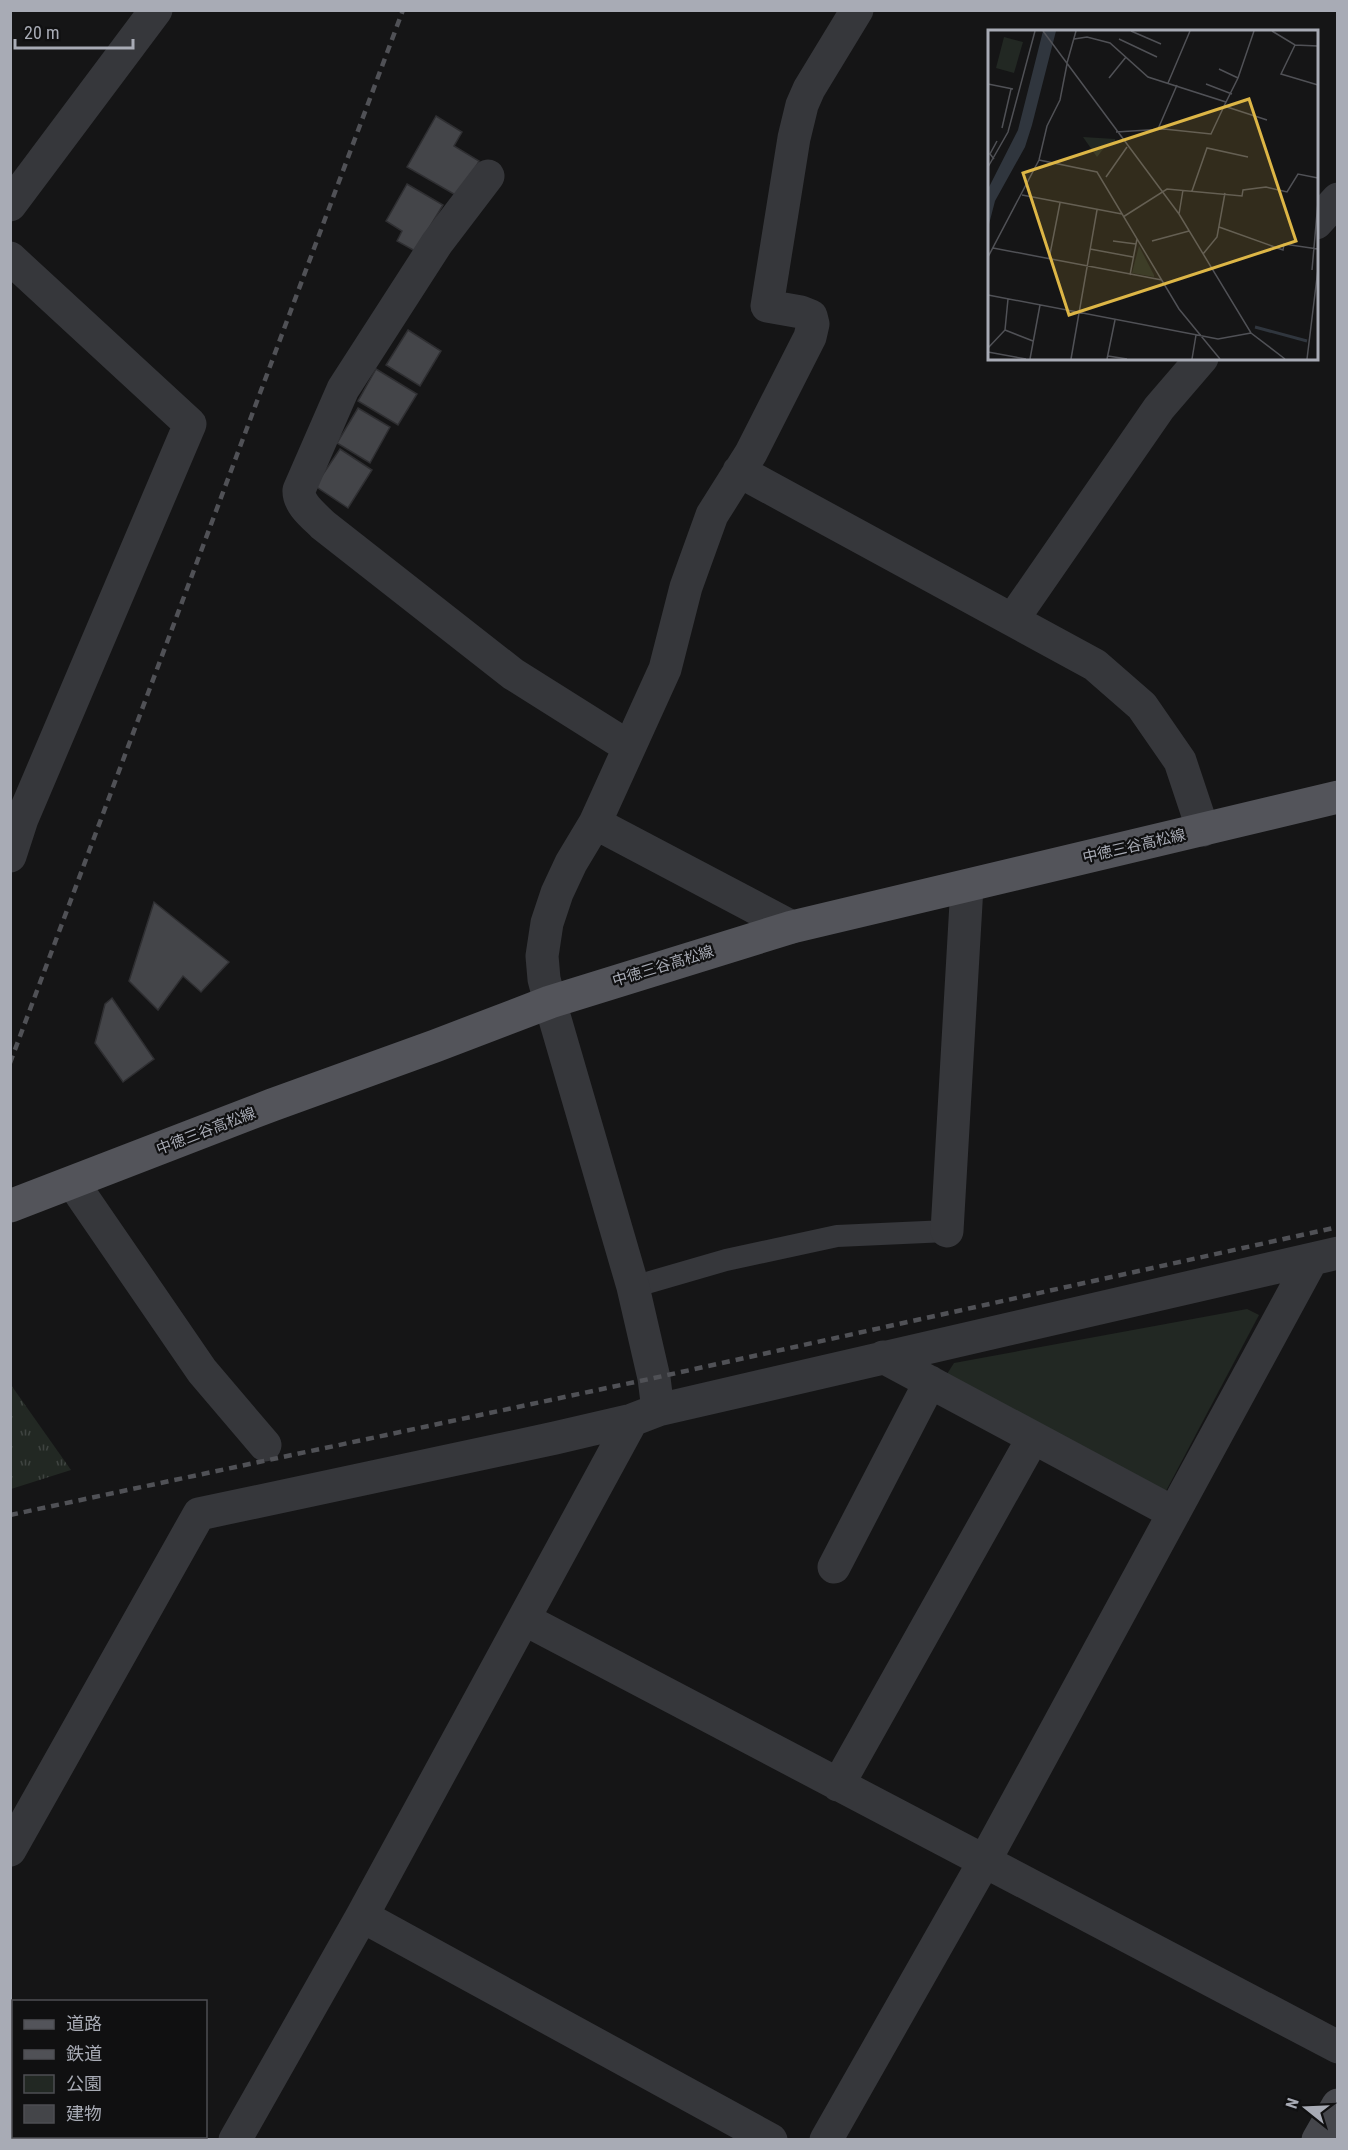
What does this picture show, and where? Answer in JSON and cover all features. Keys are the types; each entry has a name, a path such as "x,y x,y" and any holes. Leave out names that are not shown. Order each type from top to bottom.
{"main road":[{"name":"中徳三谷高松線","path":"10,1206 272,1105 550,1002 792,927 1338,797"}],"street":[{"path":"10,205 156,10"},
{"path":"234,2139 362,1916 524,1619 645,1415 654,1378 633,1287 550,1002 544,979 542,956 547,923 557,893 571,862 595,822 665,669 686,587 704,533 802,357 810,336 813,324 811,316 766,306 794,138 802,105 809,89 857,10"},
{"path":"488,176 437,243 343,389 298,495 303,504 323,525 513,674 629,747"},
{"path":"1318,222 1338,198"},
{"path":"10,258 190,424 22,819 10,855"},
{"path":"1013,619 1159,408 1200,360"},
{"path":"739,471 1095,665 1142,706 1180,761 1203,830"},
{"path":"595,822 792,927"},
{"path":"947,1231 967,886"},
{"path":"73,1183 202,1371 265,1445"},
{"path":"10,1850 199,1514 544,1440 883,1357 1325,1256"},
{"path":"826,2139 984,1862 1174,1513 1325,1256"},
{"path":"883,1357 1174,1513"},
{"path":"834,1567 930,1382"},
{"path":"838,1785 1034,1438"},
{"path":"524,1619 1338,2047"},
{"path":"362,1916 771,2139"},
{"path":"1318,2139 1338,2105"}],"lane":[{"path":"633,1287 726,1260 837,1236 947,1231"}],"green space":[{"path":"1247,1309 1259,1315 1166,1491 947,1374 954,1363"},
{"path":"11,1385 71,1470 11,1489"}],"building":[{"path":"436,116 462,132 454,146 479,161 459,197 407,167"},
{"path":"407,184 443,205 415,251 397,241 402,231 386,221"},
{"path":"408,330 441,351 420,386 386,365"},
{"path":"376,369 417,394 398,425 358,401"},
{"path":"358,408 390,427 370,463 337,443"},
{"path":"340,449 372,470 348,508 315,486"},
{"path":"154,902 229,962 201,992 183,976 158,1010 129,981"},
{"path":"112,998 154,1059 123,1082 95,1043 105,1004"}],"railway":[{"path":"10,1063 403,10"},
{"path":"10,1515 654,1378 1338,1227"}]}
